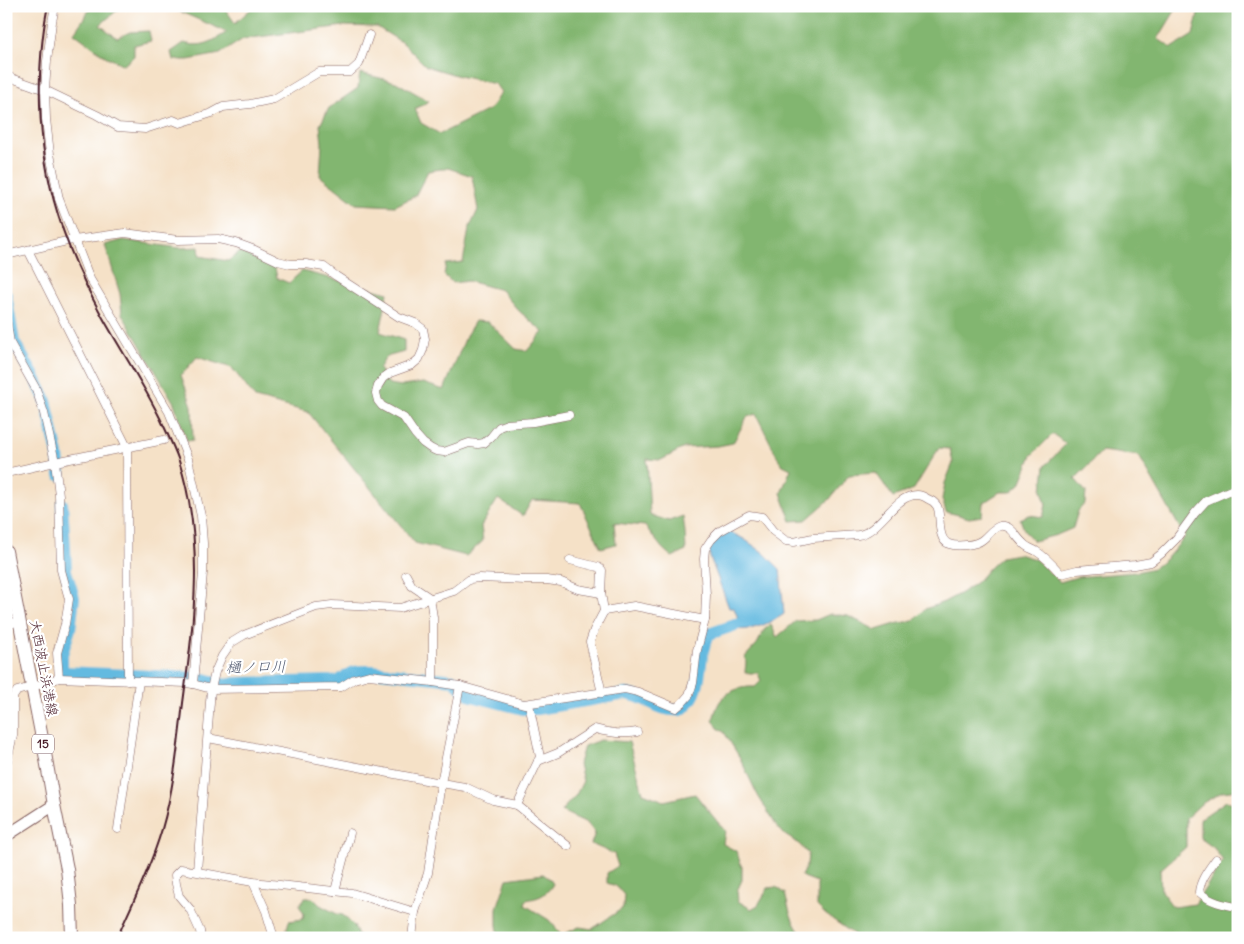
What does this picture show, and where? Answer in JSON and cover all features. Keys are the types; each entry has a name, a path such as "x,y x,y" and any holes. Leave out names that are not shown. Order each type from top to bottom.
{"main road":[{"name":"大西波止浜港線","path":"6,551 67,868 72,938"},
{"path":"6,836 54,805"}],"street":[{"path":"55,6 47,61 46,119 59,198 90,279 169,412 188,459 201,516 203,573 193,684"},
{"path":"6,76 46,90 118,127 144,129 173,120 180,123 212,113 224,107 274,99 319,72 350,72 358,64 369,36"},
{"path":"6,254 67,241 125,233 178,240 218,240 236,243 278,261 324,267 391,312 415,323 423,330 425,340 423,350 418,359 412,365 390,373 383,378 376,393 378,401 382,406 404,418 423,443 436,451 444,452 469,443 484,443 499,427 507,424 533,422 570,415"},
{"path":"28,250 127,447 128,681"},
{"path":"6,318 10,343 36,389 44,413 55,462 59,495 61,570 69,599 65,624 57,653 59,678"},
{"path":"6,473 164,440"},
{"path":"6,765 13,734 13,697 17,692 59,678 193,684 211,689 341,686 354,679 369,675 460,686 524,704 625,690 638,692 676,708 689,695 693,683 697,650 705,620 705,549 720,531 749,515 762,517 780,538 786,541 794,542 813,538 858,535 869,530 902,501 910,496 918,495 926,497 938,507 942,536 944,541 949,544 975,544 982,541 994,528 1007,527 1024,544 1050,562 1062,574 1077,570 1151,562 1171,544 1206,501 1238,487"},
{"path":"570,560 598,567 602,570 601,594 604,611 590,642 602,693"},
{"path":"406,575 412,586 430,598 433,617 433,682"},
{"path":"196,871 211,689 215,672 222,656 231,643 244,635 316,607 332,604 400,608 454,591 470,580 479,578 547,580 561,582 578,589 601,594"},
{"path":"604,611 634,606 705,620"},
{"path":"6,626 19,620"},
{"path":"118,829 139,681"},
{"path":"412,938 415,912 428,872 441,783 460,686"},
{"path":"517,805 540,757 529,704"},
{"path":"538,761 558,753 595,730 627,734 637,732"},
{"path":"208,738 464,787 493,800 517,805 568,846"},
{"path":"335,891 350,833"},
{"path":"1216,859 1204,876 1199,892 1220,904 1238,907"},
{"path":"202,938 190,909 179,896 176,875 180,869 253,882 352,893 415,912"},
{"path":"253,882 266,911 274,938"}],"green space":[{"path":"92,6 122,6 100,25 117,38 130,32 149,31 151,41 134,45 134,56 124,65 105,56 74,33"},
{"path":"167,6 223,6 235,23 251,9 251,6 1178,6 1158,39 1172,48 1193,35 1200,6 1238,6 1238,790 1222,792 1201,804 1186,818 1186,847 1160,870 1161,891 1173,907 1195,904 1223,861 1214,848 1200,838 1200,819 1226,801 1238,804 1238,938 856,938 855,935 825,914 817,906 817,882 801,876 807,864 808,854 776,825 757,794 740,758 724,732 718,728 713,719 718,705 726,695 739,688 755,687 761,681 758,673 745,673 745,657 757,644 765,629 771,625 777,637 796,621 816,620 830,614 848,616 876,630 913,621 925,609 944,602 977,582 1001,557 1018,554 1035,559 1060,582 1077,577 1136,572 1154,568 1167,558 1185,537 1139,456 1102,451 1075,479 1086,492 1085,503 1078,511 1073,528 1057,535 1034,541 1025,532 1020,519 1029,515 1043,517 1046,505 1042,490 1045,466 1066,444 1053,434 1032,455 1020,484 1011,492 1000,492 983,503 982,516 969,518 946,512 942,499 945,483 953,463 950,449 939,448 914,489 893,497 876,473 849,475 829,500 806,520 791,521 781,493 791,469 781,464 756,414 747,417 733,443 684,448 661,460 647,459 650,515 669,521 683,516 686,551 672,557 662,548 645,526 614,523 616,544 601,548 580,503 532,500 523,516 498,499 481,526 483,541 466,556 415,543 308,412 255,398 232,368 197,357 181,375 192,406 193,440 187,441 174,403 122,314 120,294 105,245 123,240 180,248 199,247 200,256 228,261 240,252 275,268 277,278 289,283 302,271 388,293 380,332 404,340 404,352 386,357 379,369 389,384 402,386 423,383 444,390 467,334 475,321 488,322 516,349 527,351 543,332 518,310 501,290 468,281 453,283 444,275 446,264 463,262 469,229 478,210 472,176 448,168 428,171 415,196 395,206 356,204 320,176 322,143 320,125 329,108 358,88 360,73 396,82 429,101 415,109 421,123 440,134 490,109 501,92 495,84 426,66 403,43 377,27 344,26 243,39 220,54 188,60 173,60 171,52 184,43 196,45 207,43 227,32"},
{"path":"600,740 629,742 643,793 664,801 695,794 725,831 723,844 736,851 742,867 742,880 737,891 738,901 751,909 758,905 768,888 776,887 785,893 792,917 804,938 499,938 497,908 507,879 543,874 550,879 553,884 548,891 538,897 526,900 525,905 549,920 562,935 579,927 592,929 623,908 624,895 616,886 607,883 607,873 618,866 614,854 591,844 595,833 587,823 561,811 576,795 583,781 579,764 584,746"},
{"path":"305,898 313,898 320,905 343,915 354,926 359,938 288,938 287,928 289,921 303,919 304,914 299,905"}],"water":[{"path":"728,531 744,539 764,553 780,569 784,614 761,626 742,630 737,629 735,622 739,621 734,608 729,608 710,557 709,549 715,539"}],"waterway":[{"name":"樋ノ口川","path":"6,295 14,342 46,401 58,455 60,475"},
{"name":"樋ノ口川","path":"62,504 66,571 74,598 70,629 62,654 62,672 201,678 226,685 237,683 339,681 354,672 371,671 454,680 464,691 472,696 523,709 537,709 626,694 633,695 659,707 681,710 687,705 697,688 703,649 709,634 738,624"}],"railway":[{"path":"48,6 41,57 40,108 42,140 54,201 74,259 103,318 154,407 177,456 187,492 195,552 191,642 170,798 153,857 117,938"}]}
